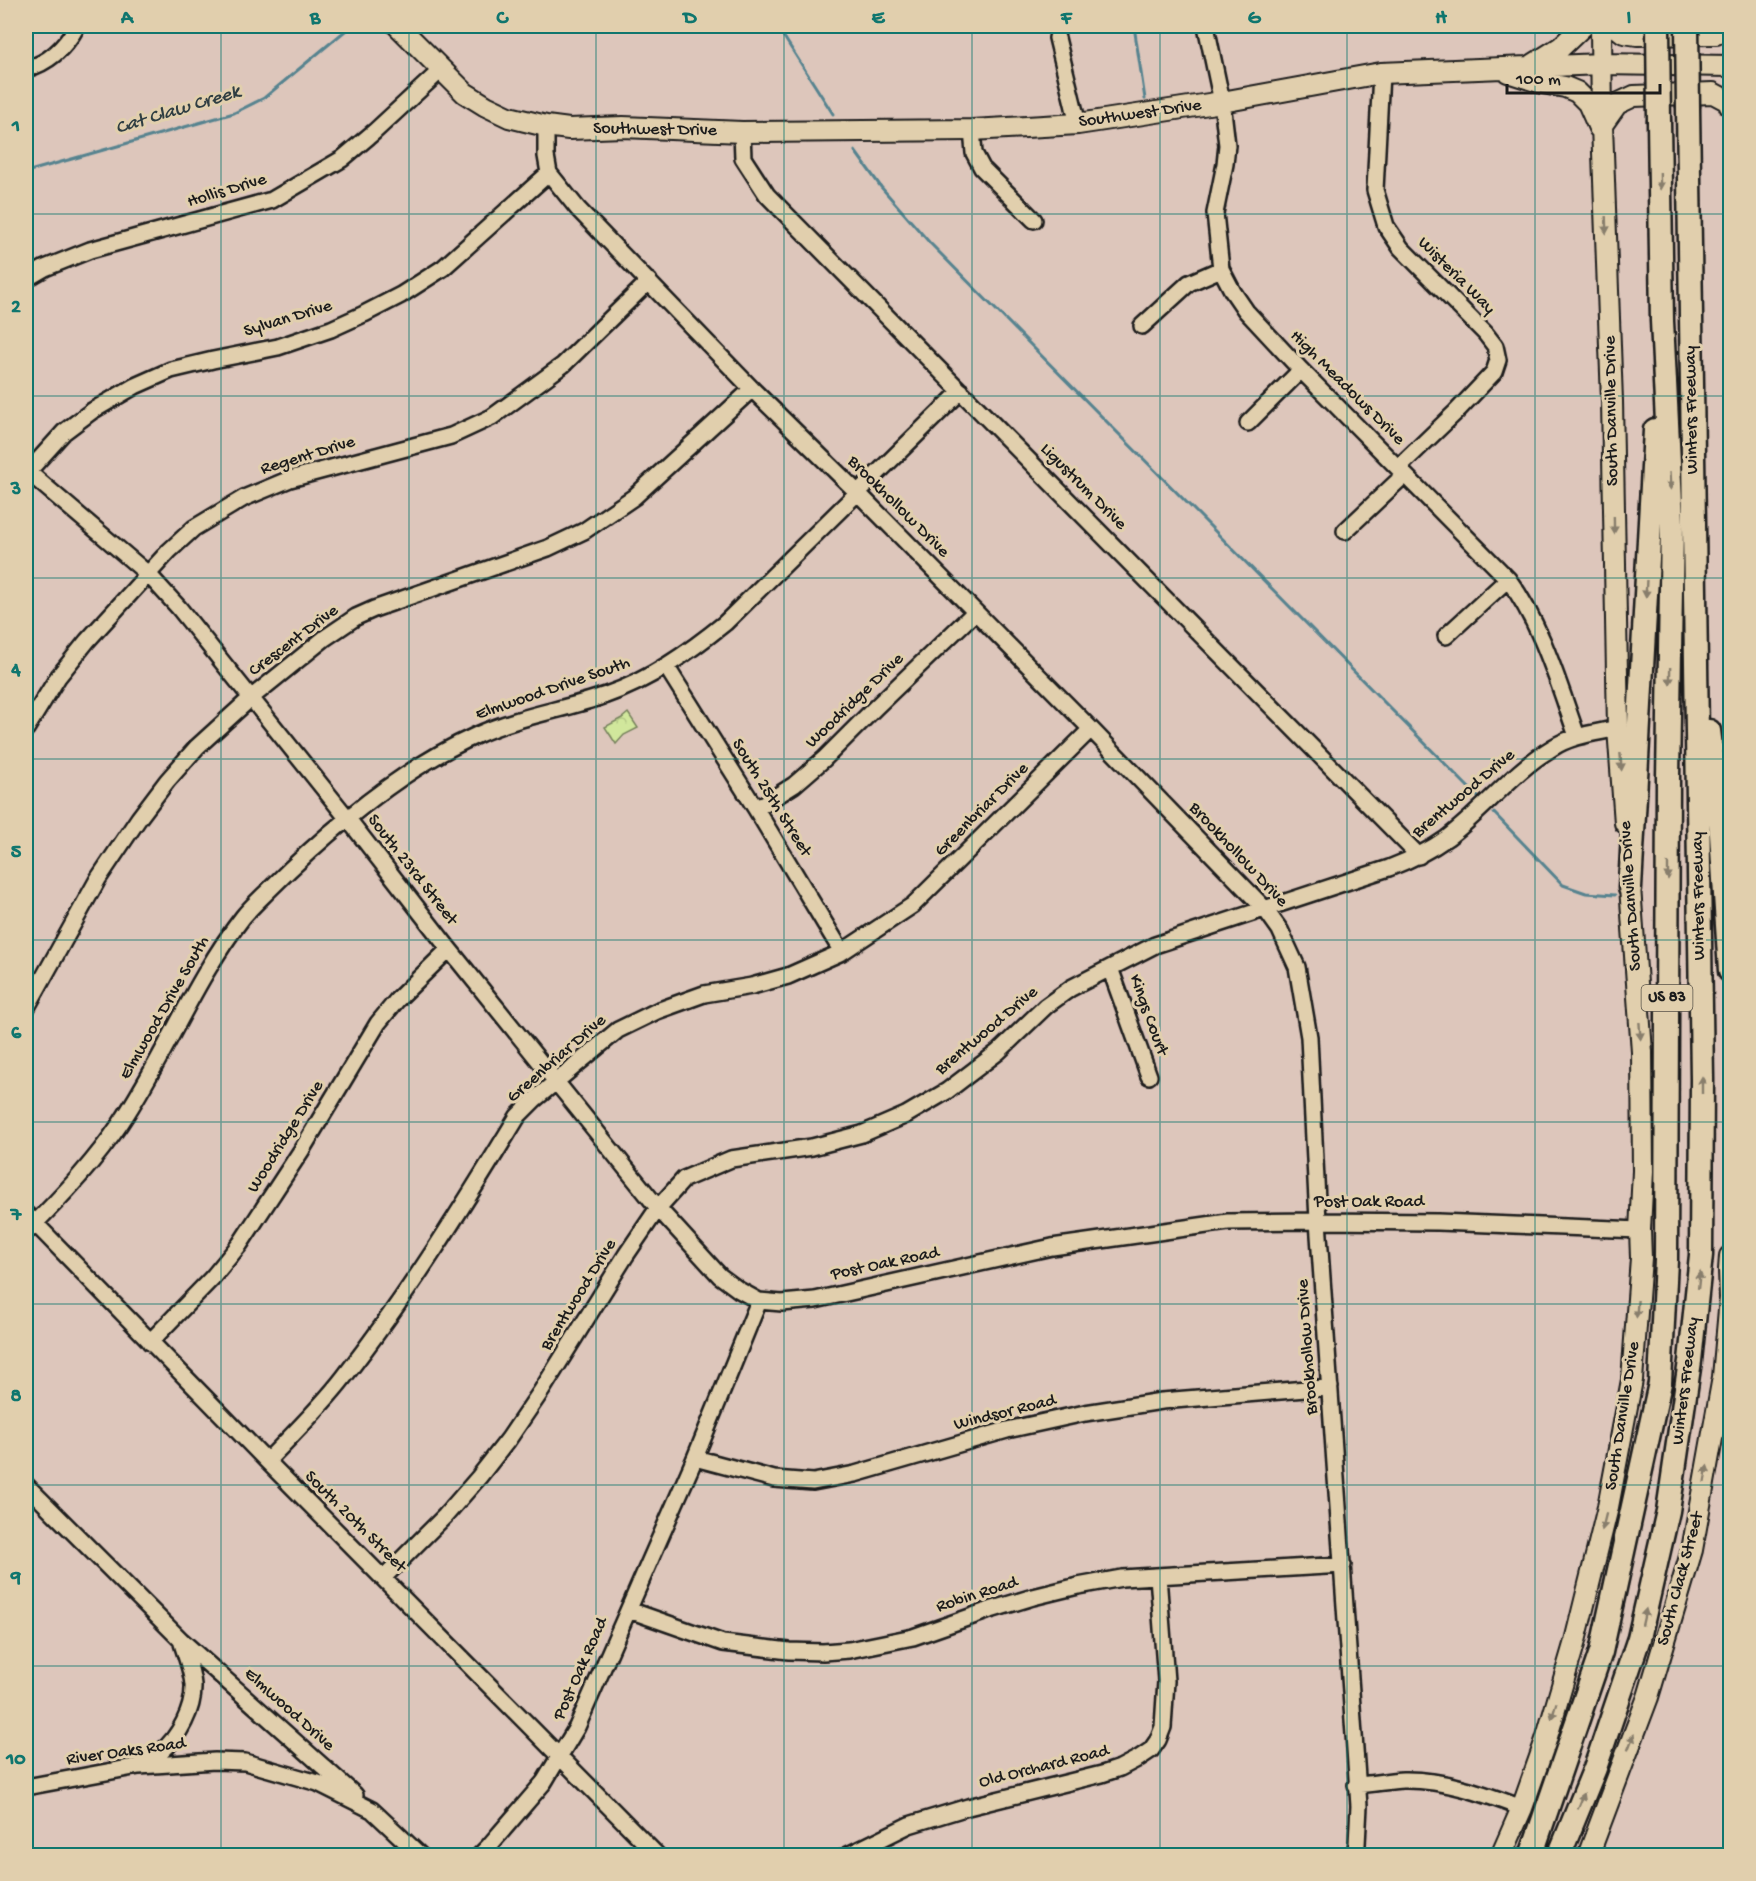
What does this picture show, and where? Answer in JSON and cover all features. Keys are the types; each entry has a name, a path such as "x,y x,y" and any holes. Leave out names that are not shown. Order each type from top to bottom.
{"highway":[{"name":"Winters Freeway","path":"1531,1856 1601,1652 1660,1383 1666,1260 1668,788 1672,524 1662,321 1658,26"},
{"name":"Winters Freeway","path":"1559,1856 1595,1768 1639,1638 1668,1511 1690,1361 1701,1255 1702,1079 1687,26"},
{"path":"1630,888 1662,321"},
{"path":"1694,535 1706,706 1720,818 1731,971"}],"main road":[{"name":"Southwest Drive","path":"398,26 465,93 486,106 509,117 569,129 623,127 742,132 972,130 1078,124 1222,102 1381,73 1601,64 1731,66"},
{"path":"1530,67 1561,47 1582,26"},
{"name":"South Danville Drive","path":"1502,1856 1546,1740 1575,1641 1608,1507 1632,1380 1641,1258 1642,1052 1618,728 1612,401 1601,26"},
{"path":"1615,26 1624,33 1637,34 1716,34 1731,27"},
{"path":"1497,68 1577,92 1588,103 1603,132"},
{"path":"1603,132 1617,104 1634,96 1713,93 1728,101 1731,106"},
{"name":"South Clack Street","path":"1588,1856 1610,1803 1648,1697 1692,1550 1723,1377 1730,1298 1730,1265"}],"street":[{"path":"26,69 48,60 60,50 77,26"},
{"name":"High Meadows Drive","path":"1206,26 1222,102 1227,145 1215,213 1221,269 1246,312 1508,579 1537,627 1577,736"},
{"path":"1057,38 1078,124"},
{"name":"Hollis Drive","path":"26,279 45,268 90,250 272,200 342,159 441,70"},
{"name":"Wisteria Way","path":"1346,531 1399,480 1404,462 1494,372 1498,360 1495,346 1485,333 1401,248 1386,226 1375,190 1381,73"},
{"path":"546,126 546,156 549,172"},
{"path":"972,130 974,153 982,168 1034,220"},
{"name":"Ligustrum Drive","path":"742,132 743,158 767,195 1419,856"},
{"name":"Brookhollow Drive","path":"549,172 578,209 752,389 1091,729 1265,909 1280,930 1297,967 1309,1037 1318,1221 1359,1806 1354,1856"},
{"name":"Sylvan Drive","path":"26,472 64,432 92,411 135,386 171,370 288,343 364,314 401,295 443,268 549,172"},
{"path":"1142,326 1189,283 1221,269"},
{"name":"Regent Drive","path":"26,729 58,678 87,641 169,551 194,528 244,498 290,479 451,436 492,417 562,365 649,282"},
{"path":"1248,423 1301,370"},
{"name":"Crescent Drive","path":"26,1009 98,879 139,818 197,747 252,697 305,653 357,617 548,548 584,531 634,497 752,389"},
{"name":"Elmwood Drive South","path":"29,1223 103,1146 120,1124 223,945 245,915 293,867 348,819 417,766 478,734 513,721 607,695 636,683 694,648 725,623 961,391"},
{"name":"South 23rd Street","path":"26,472 149,575 179,608 658,1208 720,1276 759,1301"},
{"path":"1446,636 1508,579"},
{"name":"Woodridge Drive","path":"756,809 794,785 824,759 975,612"},
{"name":"South 25th Street","path":"666,666 842,952"},
{"name":"Brentwood Drive","path":"383,1578 445,1516 508,1440 626,1255 658,1208 684,1179 731,1160 812,1146 862,1134 906,1115 947,1092 998,1052 1046,1006 1071,988 1155,945 1419,856 1446,838 1534,760 1553,747 1577,736 1618,728"},
{"name":"Greenbriar Drive","path":"267,1461 317,1410 344,1377 416,1278 518,1116 535,1099 618,1030 657,1011 704,994 752,986 788,976 842,952 913,905 1091,729"},
{"name":"Woodridge Drive","path":"150,1342 212,1278 240,1244 301,1151 378,1023 397,1000 449,949"},
{"name":"Kings Court","path":"1110,968 1149,1076"},
{"name":"Post Oak Road","path":"479,1856 544,1782 577,1727 695,1458 759,1301 782,1303 815,1300 1052,1247 1228,1222 1438,1222 1640,1230"},
{"name":"South 20th Street","path":"29,1223 150,1342 658,1856"},
{"name":"Windsor Road","path":"695,1458 774,1479 813,1482 855,1474 1007,1430 1085,1413 1162,1401 1330,1387"},
{"name":"Elmwood Drive","path":"26,1486 181,1640 372,1810"},
{"name":"Robin Road","path":"629,1610 723,1643 789,1652 823,1652 849,1650 913,1637 987,1611 1078,1586 1122,1578 1343,1565"},
{"name":"Old Orchard Road","path":"846,1856 909,1825 968,1806 1102,1774 1120,1768 1151,1750 1163,1727 1166,1681 1158,1576"},
{"name":"Elmwood Drive","path":"139,1766 160,1753 171,1742 191,1706 193,1687 181,1640"},
{"name":"River Oaks Road","path":"26,1787 139,1766 214,1761 245,1762 318,1783 372,1810 421,1856"},
{"path":"1356,1785 1404,1780 1445,1784 1480,1792 1522,1808"}],"green space":[{"path":"628,713 638,728 624,735 616,744 605,727"}],"waterway":[{"name":"Cat Claw Creek","path":"26,172 234,113 264,98 351,26"},
{"path":"777,26 833,114"},
{"path":"1134,26 1145,99"},
{"path":"855,151 881,187 929,242 1478,797"},
{"path":"1494,813 1563,885 1586,893 1615,895"}]}
